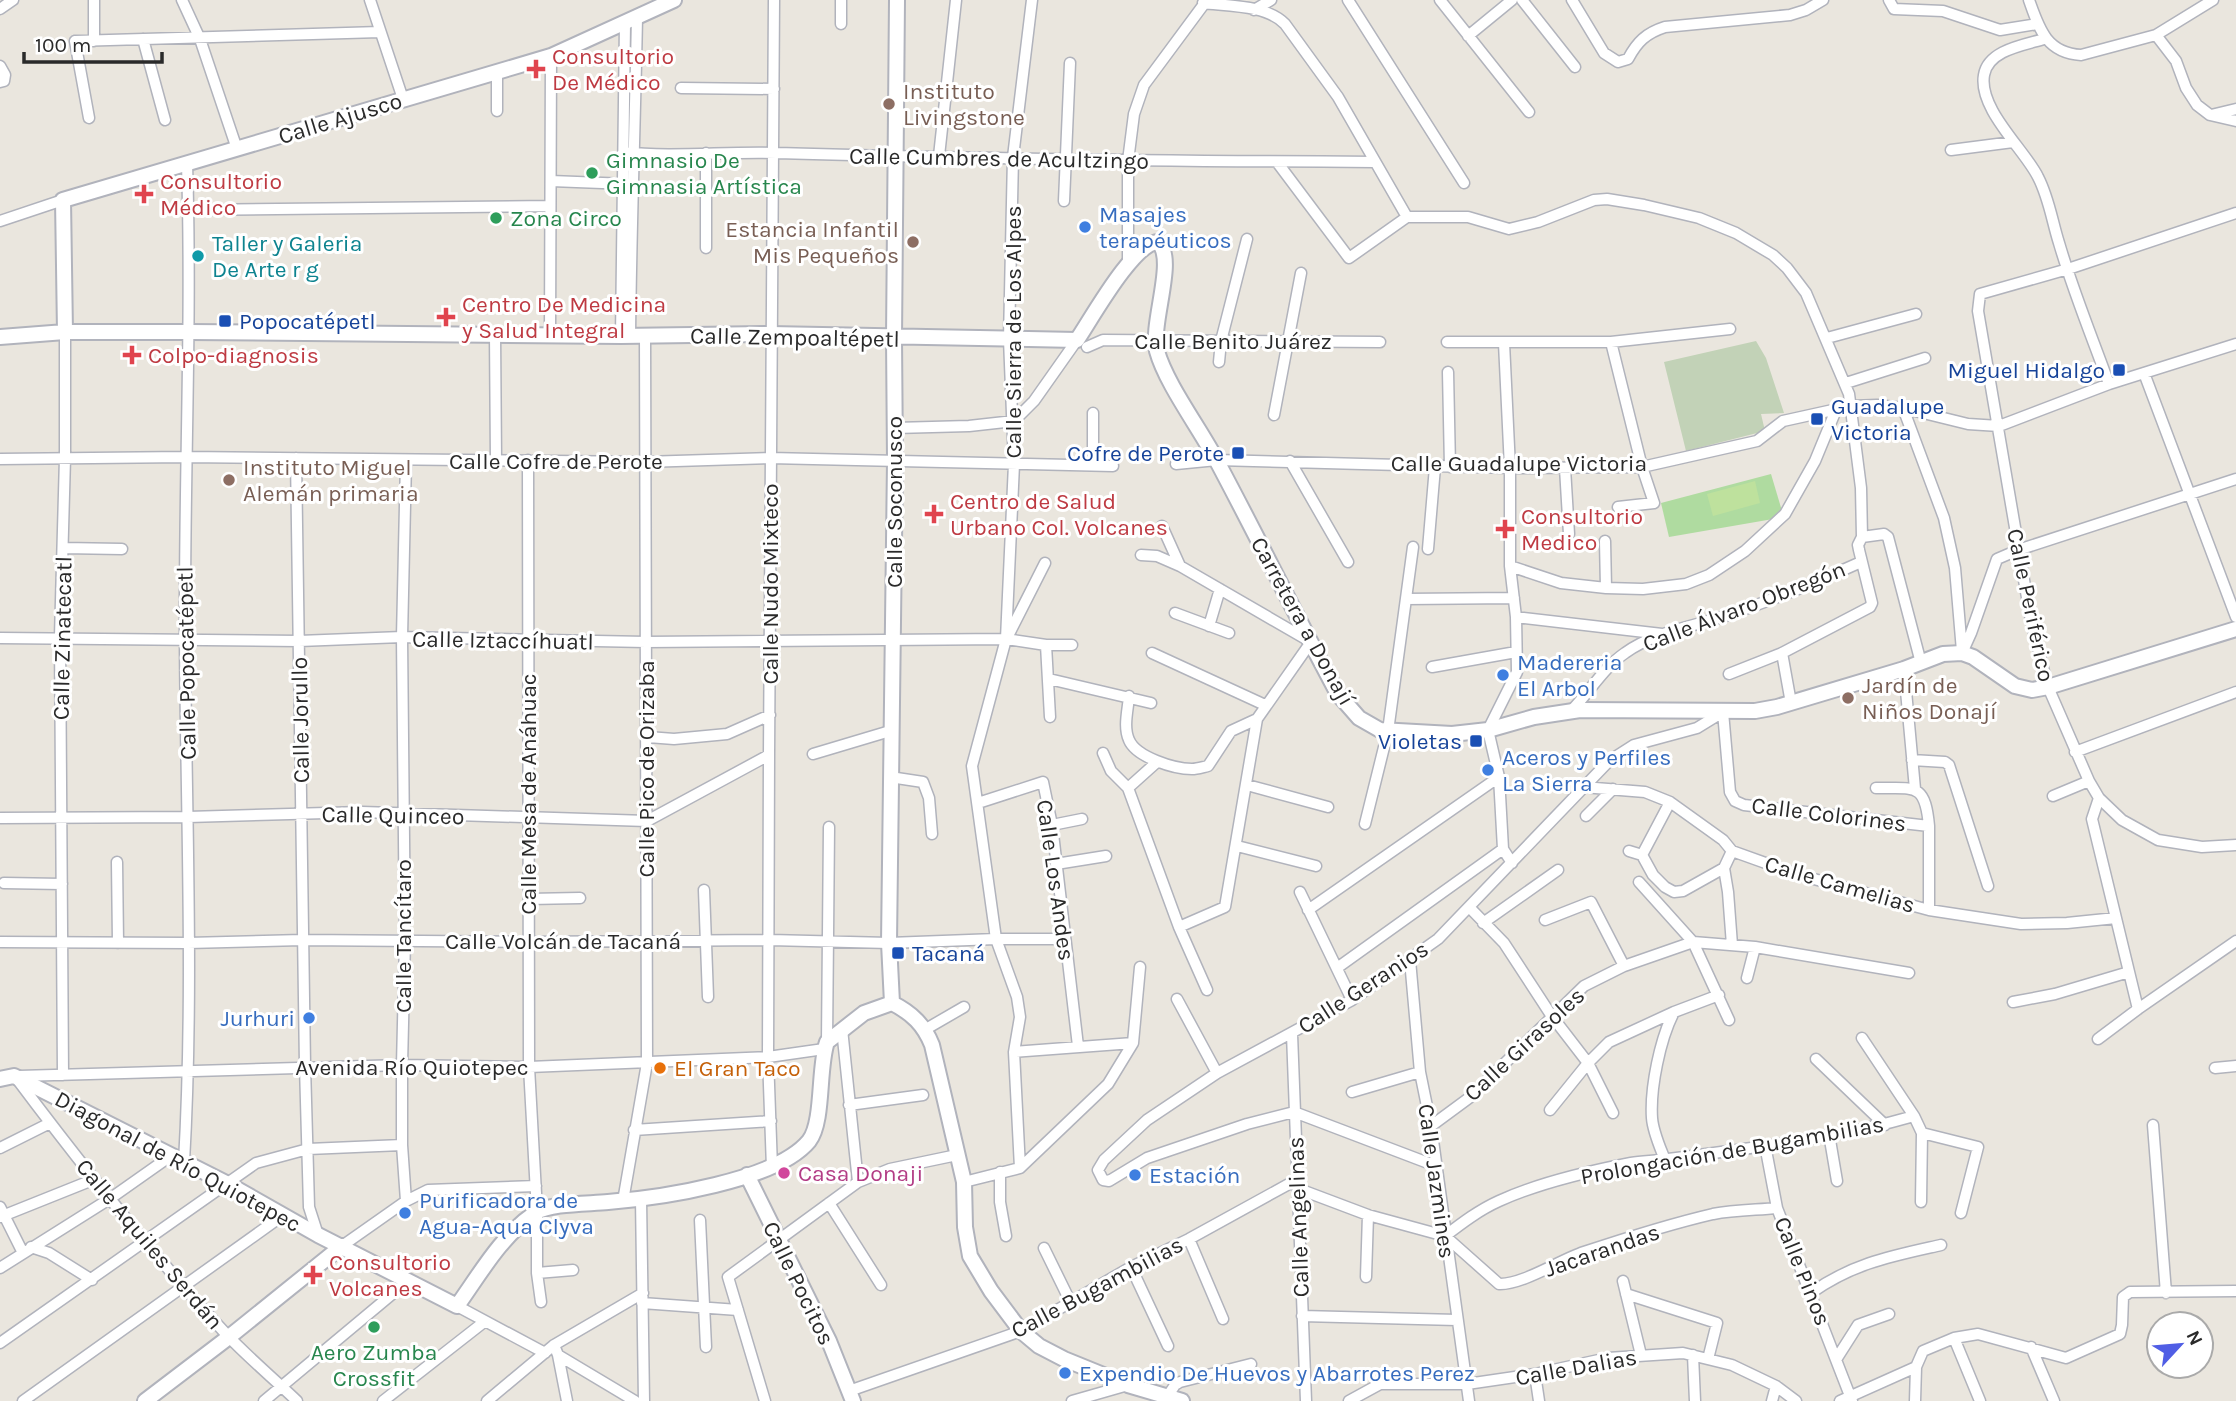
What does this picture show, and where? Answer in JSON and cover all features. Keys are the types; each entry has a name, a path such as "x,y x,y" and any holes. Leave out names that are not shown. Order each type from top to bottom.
{"main road":[{"name":"Calle Ajusco","path":"63,200 551,56 674,0"},
{"name":"Calle Soconusco","path":"892,1003 889,943 890,731 895,461 897,0"},
{"name":"Calle Zinatecatl","path":"63,200 65,332"},
{"name":"Carretera a Donají","path":"1082,344 1128,264 1145,245 1158,242 1163,247 1166,262 1155,341 1166,373 1217,460 1338,694 1359,718 1373,727 1388,731 1451,734 1488,730 1534,717 1570,712 1755,712 1921,663 1943,654 1962,653"},
{"name":"Calle Zempoaltépetl","path":"3,335 65,332 632,336 771,334 1009,339 1082,344"},
{"path":"1962,653 1973,657 2015,686 2032,690 2236,629"},
{"path":"457,1306 510,1234 537,1211 561,1206 641,1199 772,1168 795,1154 811,1139 820,1096 825,1046 864,1013 892,1003 906,1010 926,1029 932,1045 964,1182 965,1227 970,1256 991,1291 1021,1331 1039,1346 1128,1385 1174,1399"},
{"name":"Diagonal de Río Quiotepec","path":"7,1077 178,1158 282,1216 457,1306"},
{"name":"Calle Pocitos","path":"747,1175 829,1341 851,1396"},
{"path":"145,1401 229,1338 342,1246"}],"street":[{"path":"0,9 13,0"},
{"path":"94,0 94,41"},
{"path":"182,0 200,38 237,149"},
{"path":"370,0 403,99"},
{"name":"Calle Nudo Mixteco","path":"772,1168 768,1057 769,458 774,0"},
{"path":"841,0 841,24"},
{"path":"939,156 956,0"},
{"name":"Calle Sierra de Los Alpes","path":"1020,1168 1014,1052 1020,1017 1017,997 996,939 972,766 1006,639 1014,464 1009,339 1013,158 1032,0"},
{"path":"1254,10 1271,0"},
{"path":"1349,0 1464,183"},
{"path":"1440,0 1529,112"},
{"path":"1468,36 1512,0"},
{"path":"1522,0 1576,67"},
{"path":"1572,0 1604,53 1615,61 1623,62 1648,33 1665,27 1790,15 1823,0"},
{"path":"1889,0 1894,9 1943,11 2000,30 2037,23"},
{"path":"2029,0 2044,38 2070,54 2081,55 2156,36 2213,0"},
{"path":"1128,264 1128,161 1134,114 1144,85 1205,2 1275,16 1290,28 1338,97 1408,217"},
{"path":"627,184 623,152 631,20"},
{"path":"627,184 635,154 631,20"},
{"path":"89,118 75,41 380,32"},
{"path":"2156,36 2176,61 2186,88 2197,105 2210,115 2236,121"},
{"path":"143,38 166,120"},
{"path":"2044,38 1993,57 1984,75 1985,90 1993,114 2038,175 2047,196 2057,239 2109,384"},
{"path":"550,335 551,56"},
{"path":"1064,201 1070,63"},
{"path":"0,66 5,75 0,82"},
{"path":"497,72 497,111"},
{"path":"681,88 774,89"},
{"path":"2210,115 2236,109"},
{"path":"1951,150 2013,142"},
{"name":"Calle Cumbres de Acultzingo","path":"623,152 774,152 896,158 939,156 1128,161 1375,162"},
{"path":"706,153 706,248"},
{"path":"1277,162 1349,258 1408,217 1468,218 1509,229 1538,222 1594,200 1606,199 1681,213 1737,233 1773,255 1787,268 1806,293 1846,383 1861,488 1862,537 1858,545 1872,600 1870,607 1783,653 1729,674"},
{"name":"Calle Popocatépetl","path":"178,1158 190,1072 185,640 189,332 187,164"},
{"path":"551,181 627,184"},
{"name":"Calle Pico de Orizaba","path":"623,1201 647,1063 648,737 644,462 632,336 627,184"},
{"name":"Calle Ajusco","path":"0,221 63,200"},
{"path":"189,210 550,206"},
{"path":"2068,269 2236,213"},
{"path":"1219,362 1247,239"},
{"name":"Calle Periférico","path":"2068,269 1980,294 1978,311 2031,621 2048,687 2089,782 2099,798 2123,820 2158,840 2202,847 2236,845"},
{"path":"1274,415 1301,273"},
{"path":"1827,338 1916,314"},
{"path":"1447,342 1611,342 1730,329"},
{"name":"Calle Zinatecatl","path":"63,1076 60,637 65,332"},
{"path":"495,334 496,461"},
{"name":"Calle Benito Juárez","path":"1082,344 1103,340 1380,342"},
{"path":"1611,342 1642,467 1654,503 1618,507"},
{"path":"1504,343 1510,468 1510,566 1517,617 1517,672 1488,730 1499,777 1503,849 1512,863"},
{"name":"Carretera a Donají","path":"1014,421 1082,344"},
{"path":"1999,426 2109,384 2236,344"},
{"path":"1846,383 1925,358"},
{"path":"1448,372 1450,467"},
{"path":"2144,373 2236,617"},
{"name":"Calle Guadalupe Victoria","path":"1217,460 1436,467 1642,467 1757,441 1783,421 1851,406 1903,408 1979,426 1999,426"},
{"path":"1903,408 1944,518 1955,568 1962,653"},
{"path":"1510,566 1562,583 1606,588 1643,589 1686,584 1709,575 1745,551 1785,514 1815,461 1836,410"},
{"path":"1093,413 1093,466"},
{"path":"895,428 969,426 1014,421"},
{"name":"Calle Cofre de Perote","path":"0,459 186,457 644,462 769,458 1113,466"},
{"name":"Calle Jorullo","path":"296,458 305,1066 309,1207 318,1235"},
{"name":"Calle Mesa de Anáhuac","path":"528,460 529,1067 537,1211 537,1273 541,1302"},
{"path":"1177,464 1217,460"},
{"name":"Calle Tancítaro","path":"406,461 402,637 405,940 402,1145 406,1201"},
{"path":"1290,461 1348,562"},
{"path":"1428,550 1436,467"},
{"path":"1565,468 1569,534"},
{"path":"1962,653 1997,559 2236,479"},
{"path":"1162,526 1180,566"},
{"path":"1862,537 1884,534 1888,537 1921,663"},
{"path":"1605,541 1606,588"},
{"path":"1365,824 1388,731 1413,547"},
{"path":"63,548 122,549"},
{"path":"1141,555 1157,556 1180,566 1311,642 1257,719 1225,906 1179,927"},
{"name":"Calle Álvaro Obregón","path":"1570,712 1607,668 1626,652 1664,634 1731,614 1861,562"},
{"path":"1006,639 1045,563"},
{"path":"1209,626 1220,589"},
{"path":"1406,599 1514,598"},
{"path":"1175,613 1229,633"},
{"path":"1517,617 1664,634"},
{"name":"Calle Iztaccíhuatl","path":"0,638 299,641 402,637 646,642 1006,639 1046,645 1072,645"},
{"path":"1046,645 1050,717"},
{"path":"1432,667 1516,652"},
{"path":"1152,653 1265,705"},
{"path":"1783,653 1791,703"},
{"path":"1903,668 1915,789"},
{"path":"1048,680 1151,703"},
{"path":"2076,752 2236,692"},
{"path":"1129,696 1127,737 1132,747 1157,762 1192,769 1208,766 1231,731 1257,719"},
{"name":"Calle Geranios","path":"1294,1112 1247,1124 1147,1158 1109,1181 1103,1180 1098,1170 1122,1141 1147,1119 1217,1073 1352,1000 1438,939 1609,761 1633,744 1697,727 1723,712"},
{"name":"Calle Colorines","path":"1723,712 1730,792 1735,801 1744,805 1929,826 1929,910"},
{"path":"648,737 674,739 727,734 770,715"},
{"path":"813,754 890,731"},
{"path":"1103,753 1111,771 1128,788 1179,927 1207,990"},
{"name":"Calle Quinceo","path":"0,818 403,813 647,821 769,755"},
{"path":"1912,761 1945,762 1949,765 1988,886"},
{"path":"1128,788 1157,762"},
{"path":"890,777 923,782 929,798 932,834"},
{"path":"1308,910 1499,777"},
{"name":"Calle Los Andes","path":"978,803 1043,782 1052,825 1077,1045"},
{"path":"2053,796 2089,782"},
{"path":"1247,785 1328,807"},
{"name":"Calle Camelias","path":"1583,787 1645,792 1670,802 1723,839 1732,851 1799,875 1929,910 2021,923 2067,923 2116,918"},
{"path":"1876,788 1915,789 1922,794 1927,807 1929,826"},
{"path":"1586,816 1613,789"},
{"path":"2099,798 2092,819 2138,1009"},
{"path":"1642,855 1670,802"},
{"path":"1052,825 1082,819"},
{"path":"825,1046 829,827"},
{"path":"1237,846 1316,866"},
{"path":"1338,968 1503,849"},
{"path":"1629,851 1642,855 1653,875 1674,892 1684,891 1724,868"},
{"path":"1732,851 1724,868 1732,945"},
{"path":"1056,864 1106,856"},
{"path":"117,862 118,943"},
{"path":"1483,923 1558,870"},
{"path":"1639,882 1693,942 1720,995 1729,1020"},
{"path":"4,883 62,884"},
{"path":"704,890 708,998"},
{"path":"1300,892 1352,1000"},
{"path":"529,899 580,898"},
{"path":"1548,919 1591,902 1624,966"},
{"path":"1469,907 1504,943 1551,1016 1588,1063 1613,1113"},
{"name":"Calle Volcán de Tacaná","path":"0,942 770,940 889,943 1064,939"},
{"path":"2098,1040 2236,941"},
{"name":"Calle Girasoles","path":"1430,1126 1469,1098 1584,986 1624,966 1693,942 1755,947 1909,974"},
{"path":"1747,978 1755,947"},
{"name":"Calle Jazmines","path":"1410,960 1420,1072 1469,1401"},
{"path":"964,1182 1020,1168 1108,1084 1133,1043 1140,967"},
{"path":"2013,1002 2055,995 2129,972"},
{"path":"1550,1110 1609,1042 1674,1012 1720,995"},
{"path":"1177,999 1217,1073"},
{"path":"926,1029 964,1007"},
{"path":"1665,1160 1652,1119 1653,1095 1662,1044 1674,1012"},
{"path":"842,1029 858,1182"},
{"name":"Calle Angelinas","path":"1292,1034 1306,1401"},
{"path":"1862,1038 1914,1116"},
{"path":"1014,1052 1077,1045 1133,1043"},
{"name":"Avenida Río Quiotepec","path":"7,1077 305,1066 529,1067 647,1063 768,1057 825,1046"},
{"path":"1815,1059 1885,1125"},
{"path":"2215,1068 2236,1066"},
{"path":"1352,1092 1420,1072"},
{"name":"Calle Aquiles Serdán","path":"7,1077 50,1123 146,1242 229,1338 297,1401"},
{"path":"849,1105 923,1095"},
{"path":"1294,1112 1436,1166"},
{"name":"Prolongación de Bugambilias","path":"1445,1236 1488,1207 1525,1190 1632,1163 1765,1145 1885,1125 1914,1116 1922,1133"},
{"path":"634,1130 771,1121"},
{"path":"0,1148 50,1123"},
{"path":"2152,1125 2166,1293"},
{"path":"1921,1202 1922,1133 1978,1147 1962,1213"},
{"path":"1829,1134 1837,1181"},
{"path":"0,1343 256,1163 308,1149 402,1145"},
{"name":"Calle Pinos","path":"1765,1145 1777,1208 1837,1358 1847,1399"},
{"path":"765,1401 728,1277 858,1182 890,1169 957,1155"},
{"path":"0,1268 178,1158"},
{"path":"1000,1172 1000,1202 1006,1236"},
{"path":"92,1280 49,1253 27,1250 1,1213 95,1179"},
{"path":"1299,1184 1368,1215 1445,1236"},
{"name":"Calle Bugambilias","path":"851,1396 1021,1331 1130,1267 1299,1184"},
{"path":"342,1246 406,1201 428,1190 536,1186"},
{"path":"641,1199 644,1401"},
{"path":"829,1203 881,1285"},
{"name":"Jacarandas","path":"1445,1236 1499,1284 1507,1284 1562,1260 1715,1214 1777,1208"},
{"path":"1366,1277 1368,1215"},
{"path":"23,1401 282,1216"},
{"path":"700,1220 706,1347"},
{"path":"1189,1239 1223,1318"},
{"path":"1811,1293 1833,1277 1877,1260 1941,1245"},
{"path":"1044,1248 1070,1301"},
{"path":"1130,1267 1168,1346"},
{"path":"537,1273 573,1270"},
{"path":"264,1401 409,1280"},
{"path":"1623,1281 1641,1355"},
{"path":"1915,1401 1916,1367 1923,1351 1954,1338 1978,1334 2066,1358 2120,1334 2123,1297 2126,1294 2236,1292"},
{"path":"1626,1294 1717,1323 1708,1359"},
{"path":"487,1401 545,1353 556,1350 642,1298 738,1310"},
{"path":"457,1306 545,1353"},
{"path":"1837,1358 1858,1325 1889,1314"},
{"path":"1302,1316 1457,1320"},
{"path":"383,1401 484,1322"},
{"path":"1954,1338 1980,1401"},
{"path":"2031,1347 2054,1401"},
{"path":"556,1350 567,1401"},
{"path":"556,1350 635,1401"},
{"name":"Calle Dalias","path":"1349,1401 1380,1384 1467,1384 1535,1374 1608,1358 1683,1353 1732,1365 1776,1386 1796,1401"},
{"path":"1693,1355 1695,1401"},
{"path":"1174,1399 1175,1385 1180,1382 1251,1364"},
{"path":"1847,1399 1916,1367"},
{"path":"1535,1374 1539,1401"},
{"path":"1072,1401 1128,1385"},
{"path":"1772,1401 1776,1386"}],"green space":[{"path":"1756,341 1766,358 1784,413 1761,414 1765,431 1686,451 1664,362"},
{"path":"1771,474 1782,511 1773,519 1669,537 1661,503"},
{"path":"1755,481 1760,503 1713,516 1707,494"}],"place":[{"name":"Consultorio De Médico","path":"536,69"},
{"name":"Instituto Livingstone","path":"889,104"},
{"name":"Gimnasio De Gimnasia Artística","path":"592,173"},
{"name":"Consultorio Médico","path":"144,194"},
{"name":"Zona Circo","path":"496,218"},
{"name":"Masajes terapéuticos","path":"1085,227"},
{"name":"Estancia Infantil Mis Pequeños","path":"913,242"},
{"name":"Taller y Galeria De Arte r g","path":"198,256"},
{"name":"Centro De Medicina y Salud Integral","path":"446,317"},
{"name":"Popocatépetl","path":"225,321"},
{"name":"Colpo-diagnosis","path":"132,355"},
{"name":"Miguel Hidalgo","path":"2119,370"},
{"name":"Guadalupe Victoria","path":"1817,419"},
{"name":"Cofre de Perote","path":"1238,453"},
{"name":"Instituto Miguel Alemán primaria","path":"229,480"},
{"name":"Centro de Salud Urbano Col. Volcanes","path":"934,514"},
{"name":"Consultorio Medico","path":"1505,529"},
{"name":"Madereria El Arbol","path":"1503,675"},
{"name":"Jardín de Niños Donají","path":"1848,698"},
{"name":"Violetas","path":"1476,741"},
{"name":"Aceros y Perfiles La Sierra","path":"1488,770"},
{"name":"Tacaná","path":"898,953"},
{"name":"Jurhuri","path":"309,1018"},
{"name":"El Gran Taco","path":"660,1068"},
{"name":"Casa Donaji","path":"784,1173"},
{"name":"Estación","path":"1135,1175"},
{"name":"Purificadora de Agua-Aqua Clyva","path":"405,1213"},
{"name":"Consultorio Volcanes","path":"313,1275"},
{"name":"Aero Zumba Crossfit","path":"374,1327"},
{"name":"Expendio De Huevos y Abarrotes Perez","path":"1065,1373"}]}
